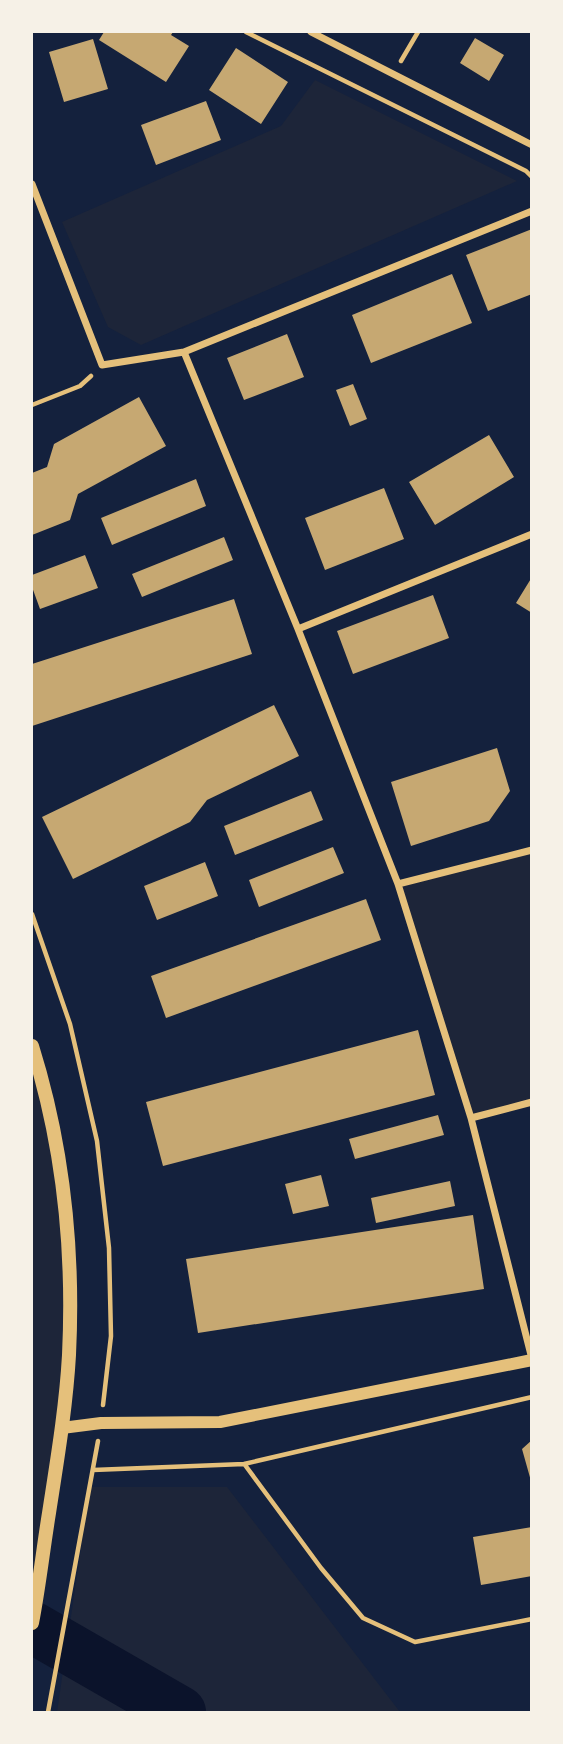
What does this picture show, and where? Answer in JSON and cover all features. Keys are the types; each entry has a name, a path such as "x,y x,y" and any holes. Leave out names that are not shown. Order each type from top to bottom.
{"main road":[{"path":"32,1046 60,1168 70,1271 69,1356 62,1428 33,1616"}],"street":[{"path":"311,32 531,145"},
{"path":"32,184 102,365 184,352 531,211"},
{"path":"62,1428 101,1423 220,1422 531,1359 471,1118 398,884 298,629 184,352"},
{"path":"298,629 531,534"},
{"path":"398,884 531,849"},
{"path":"471,1118 531,1102"}],"path":[{"path":"246,32 526,171 531,177"},
{"path":"393,74 418,32"},
{"path":"32,405 80,386 102,365"},
{"path":"93,1470 244,1464 531,1397"},
{"path":"244,1464 321,1568 363,1618 415,1643 531,1619"},
{"path":"48,1713 65,1628"}],"shaded area":[{"path":"315,80 517,181 141,345 108,327 62,222 281,126"},
{"path":"531,850 531,1102 471,1118 398,884"},
{"path":"32,1046 60,1168 69,1356 32,1608"},
{"path":"90,1487 227,1487 400,1712 57,1712"}],"building":[{"path":"104,32 173,32 171,35 189,46 166,82 99,40"},
{"path":"475,38 504,55 489,81 460,63"},
{"path":"93,39 108,89 64,102 49,52"},
{"path":"236,48 288,82 261,124 209,90"},
{"path":"206,101 221,140 156,165 141,125"},
{"path":"532,229 532,294 488,311 466,255"},
{"path":"452,274 472,323 371,363 352,315"},
{"path":"287,334 304,377 244,400 227,358"},
{"path":"353,384 367,419 350,426 336,390"},
{"path":"139,397 166,446 78,494 70,520 32,535 32,473 47,467 54,444"},
{"path":"489,435 514,477 435,525 409,482"},
{"path":"196,479 206,506 112,545 101,518"},
{"path":"384,488 404,539 325,570 305,518"},
{"path":"224,537 233,560 142,597 132,574"},
{"path":"85,555 98,588 40,609 32,587 32,575"},
{"path":"532,577 532,613 516,603"},
{"path":"433,595 449,638 353,674 337,631"},
{"path":"234,599 252,654 32,726 32,664"},
{"path":"274,705 299,756 207,800 190,822 73,879 42,817"},
{"path":"497,748 510,791 489,821 411,846 391,782"},
{"path":"311,791 323,820 235,855 224,826"},
{"path":"333,847 344,873 259,907 249,880"},
{"path":"205,862 218,896 157,920 144,886"},
{"path":"366,899 381,940 166,1018 151,976"},
{"path":"418,1030 435,1095 163,1166 146,1102"},
{"path":"438,1115 444,1135 355,1159 349,1139"},
{"path":"321,1175 329,1206 293,1214 285,1184"},
{"path":"450,1181 455,1206 376,1223 371,1198"},
{"path":"473,1215 484,1289 198,1333 186,1259"},
{"path":"532,1440 532,1481 531,1481 522,1449"},
{"path":"532,1527 532,1576 481,1585 473,1537"}],"waterway":[{"path":"32,1627 180,1712"}]}
